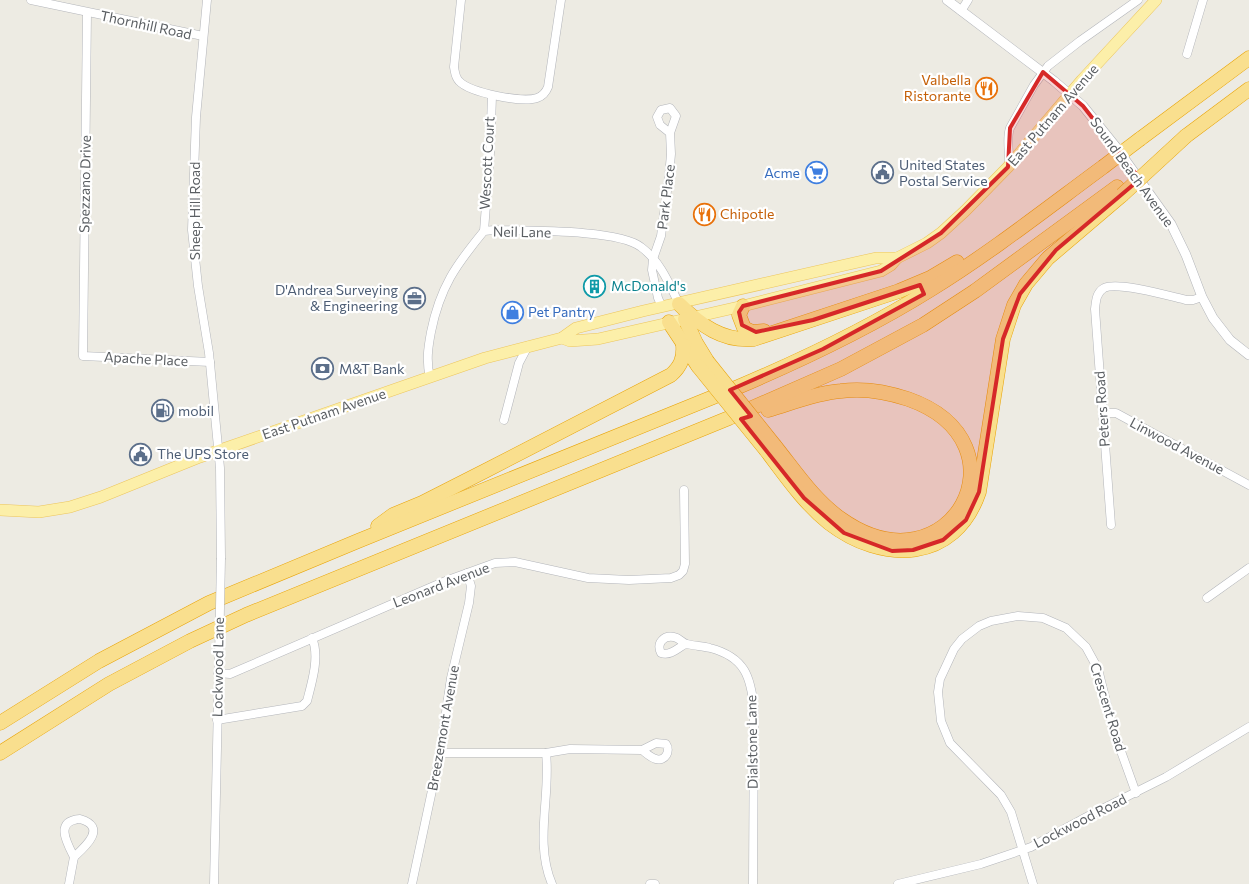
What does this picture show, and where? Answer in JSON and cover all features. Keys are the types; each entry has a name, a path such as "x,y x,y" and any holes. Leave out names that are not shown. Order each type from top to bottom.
{"highway":[{"path":"0,723 73,676 154,631 230,594 358,540 738,387 823,349 877,321 930,290 981,256 1249,58"},
{"path":"669,322 683,345 702,364 771,448 819,514 836,528 858,541 882,549 903,551 934,545 952,534 972,511 979,492 1003,339 1010,316 1020,294 1048,258 1120,191 1186,136 1249,89"},
{"path":"0,754 110,684 216,628 814,382 896,340 981,287 1120,191"},
{"path":"689,318 732,338 747,340 768,336 916,285 1031,220"},
{"path":"679,304 689,318 702,364"},
{"path":"743,306 739,312 740,319 742,325 749,331 760,331 813,320"},
{"path":"358,540 393,515 476,476 671,375 681,365 684,352 683,345"},
{"path":"672,441 823,394 848,390 883,393 903,397 921,404 939,414 953,428 964,445 969,459 971,474 969,489 957,514 938,531 912,540 884,538 858,529 832,512 771,448"}],"main road":[{"name":"East Putnam Avenue","path":"0,510 39,512 70,507 101,497 166,469 218,450 485,358 562,338 576,328 876,258 896,258 927,243 951,225 1008,167 1070,94 1156,0"},
{"name":"East Putnam Avenue","path":"562,338 570,340 598,339 743,306 870,275 891,265 896,258"},
{"name":"Park Place","path":"662,307 669,322"}],"street":[{"name":"Thornhill Road","path":"31,0 203,36"},
{"name":"Sheep Hill Road","path":"207,0 196,117 192,230 196,278 210,362 218,450"},
{"path":"461,0 455,53 455,75 465,86 492,96 532,99 544,93 549,83 561,0"},
{"name":"Sound Beach Avenue","path":"947,0 1042,72 1083,106 1163,212 1183,247 1202,297 1213,318 1236,345 1249,355"},
{"path":"961,11 968,0"},
{"path":"1008,167 1010,154 1008,134 1010,128 1042,72 1058,57 1138,0"},
{"path":"1187,54 1204,0"},
{"name":"Spezzano Drive","path":"83,356 87,13"},
{"name":"Wescott Court","path":"484,231 492,96"},
{"name":"Park Place","path":"662,307 658,298 652,270 653,259 662,228 671,154 670,133"},
{"name":"Neil Lane","path":"430,377 427,356 440,298 454,270 484,231 526,231 615,237 634,242 653,259"},
{"path":"653,259 660,267 679,304"},
{"name":"Peters Road","path":"1110,525 1095,309 1098,294 1105,288 1118,286 1186,300 1202,297"},
{"path":"504,420 519,363 528,346"},
{"name":"Apache Place","path":"83,356 210,362"},
{"name":"Linwood Avenue","path":"1103,413 1116,413 1249,485"},
{"name":"Lockwood Lane","path":"214,884 221,558 221,490 218,450"},
{"name":"Leonard Avenue","path":"218,673 230,674 448,580 495,563 515,562 588,578 629,580 671,578 679,575 685,564 684,490"},
{"path":"1207,598 1249,568"},
{"name":"Breezemont Avenue","path":"412,884 440,753 451,678 469,603 471,586 467,573"},
{"name":"Crescent Road","path":"1033,884 1011,812 1002,794 950,743 941,721 938,692 944,668 954,649 962,639 979,626 1001,618 1018,616 1043,618 1066,628 1077,637 1092,655 1098,668 1113,728 1136,792"},
{"path":"218,720 302,706 307,701 316,656 312,638"},
{"name":"Dialstone Lane","path":"684,644 712,648 734,658 743,666 751,684 754,709 753,884"},
{"name":"Lockwood Road","path":"898,884 972,866 1022,850 1189,764 1249,727"},
{"path":"440,753 546,753 570,749 642,750"},
{"path":"546,753 549,772 543,843 545,862 552,884"},
{"path":"69,884 74,857 88,844 92,836 88,824 80,820 70,822 64,829 65,839 74,857"},
{"path":"650,884 655,884"}],"highlighted area":[{"path":"1043,72 1083,106 1140,179 1056,250 1020,294 1003,339 979,492 966,520 943,540 913,550 892,551 844,533 804,498 741,419 751,416 730,390 823,349 924,294 920,285 813,320 756,332 742,325 739,312 743,306 881,271 941,233 1008,167 1010,128"}],"place":[{"name":"Valbella Ristorante","path":"987,88"},
{"name":"Acme","path":"816,173"},
{"name":"United States Postal Service","path":"883,173"},
{"name":"Chipotle","path":"704,214"},
{"name":"McDonald's","path":"595,286"},
{"name":"D'Andrea Surveying & Engineering","path":"414,298"},
{"name":"Pet Pantry","path":"512,312"},
{"name":"M&T Bank","path":"323,369"},
{"name":"mobil","path":"162,411"},
{"name":"The UPS Store","path":"141,454"}]}
